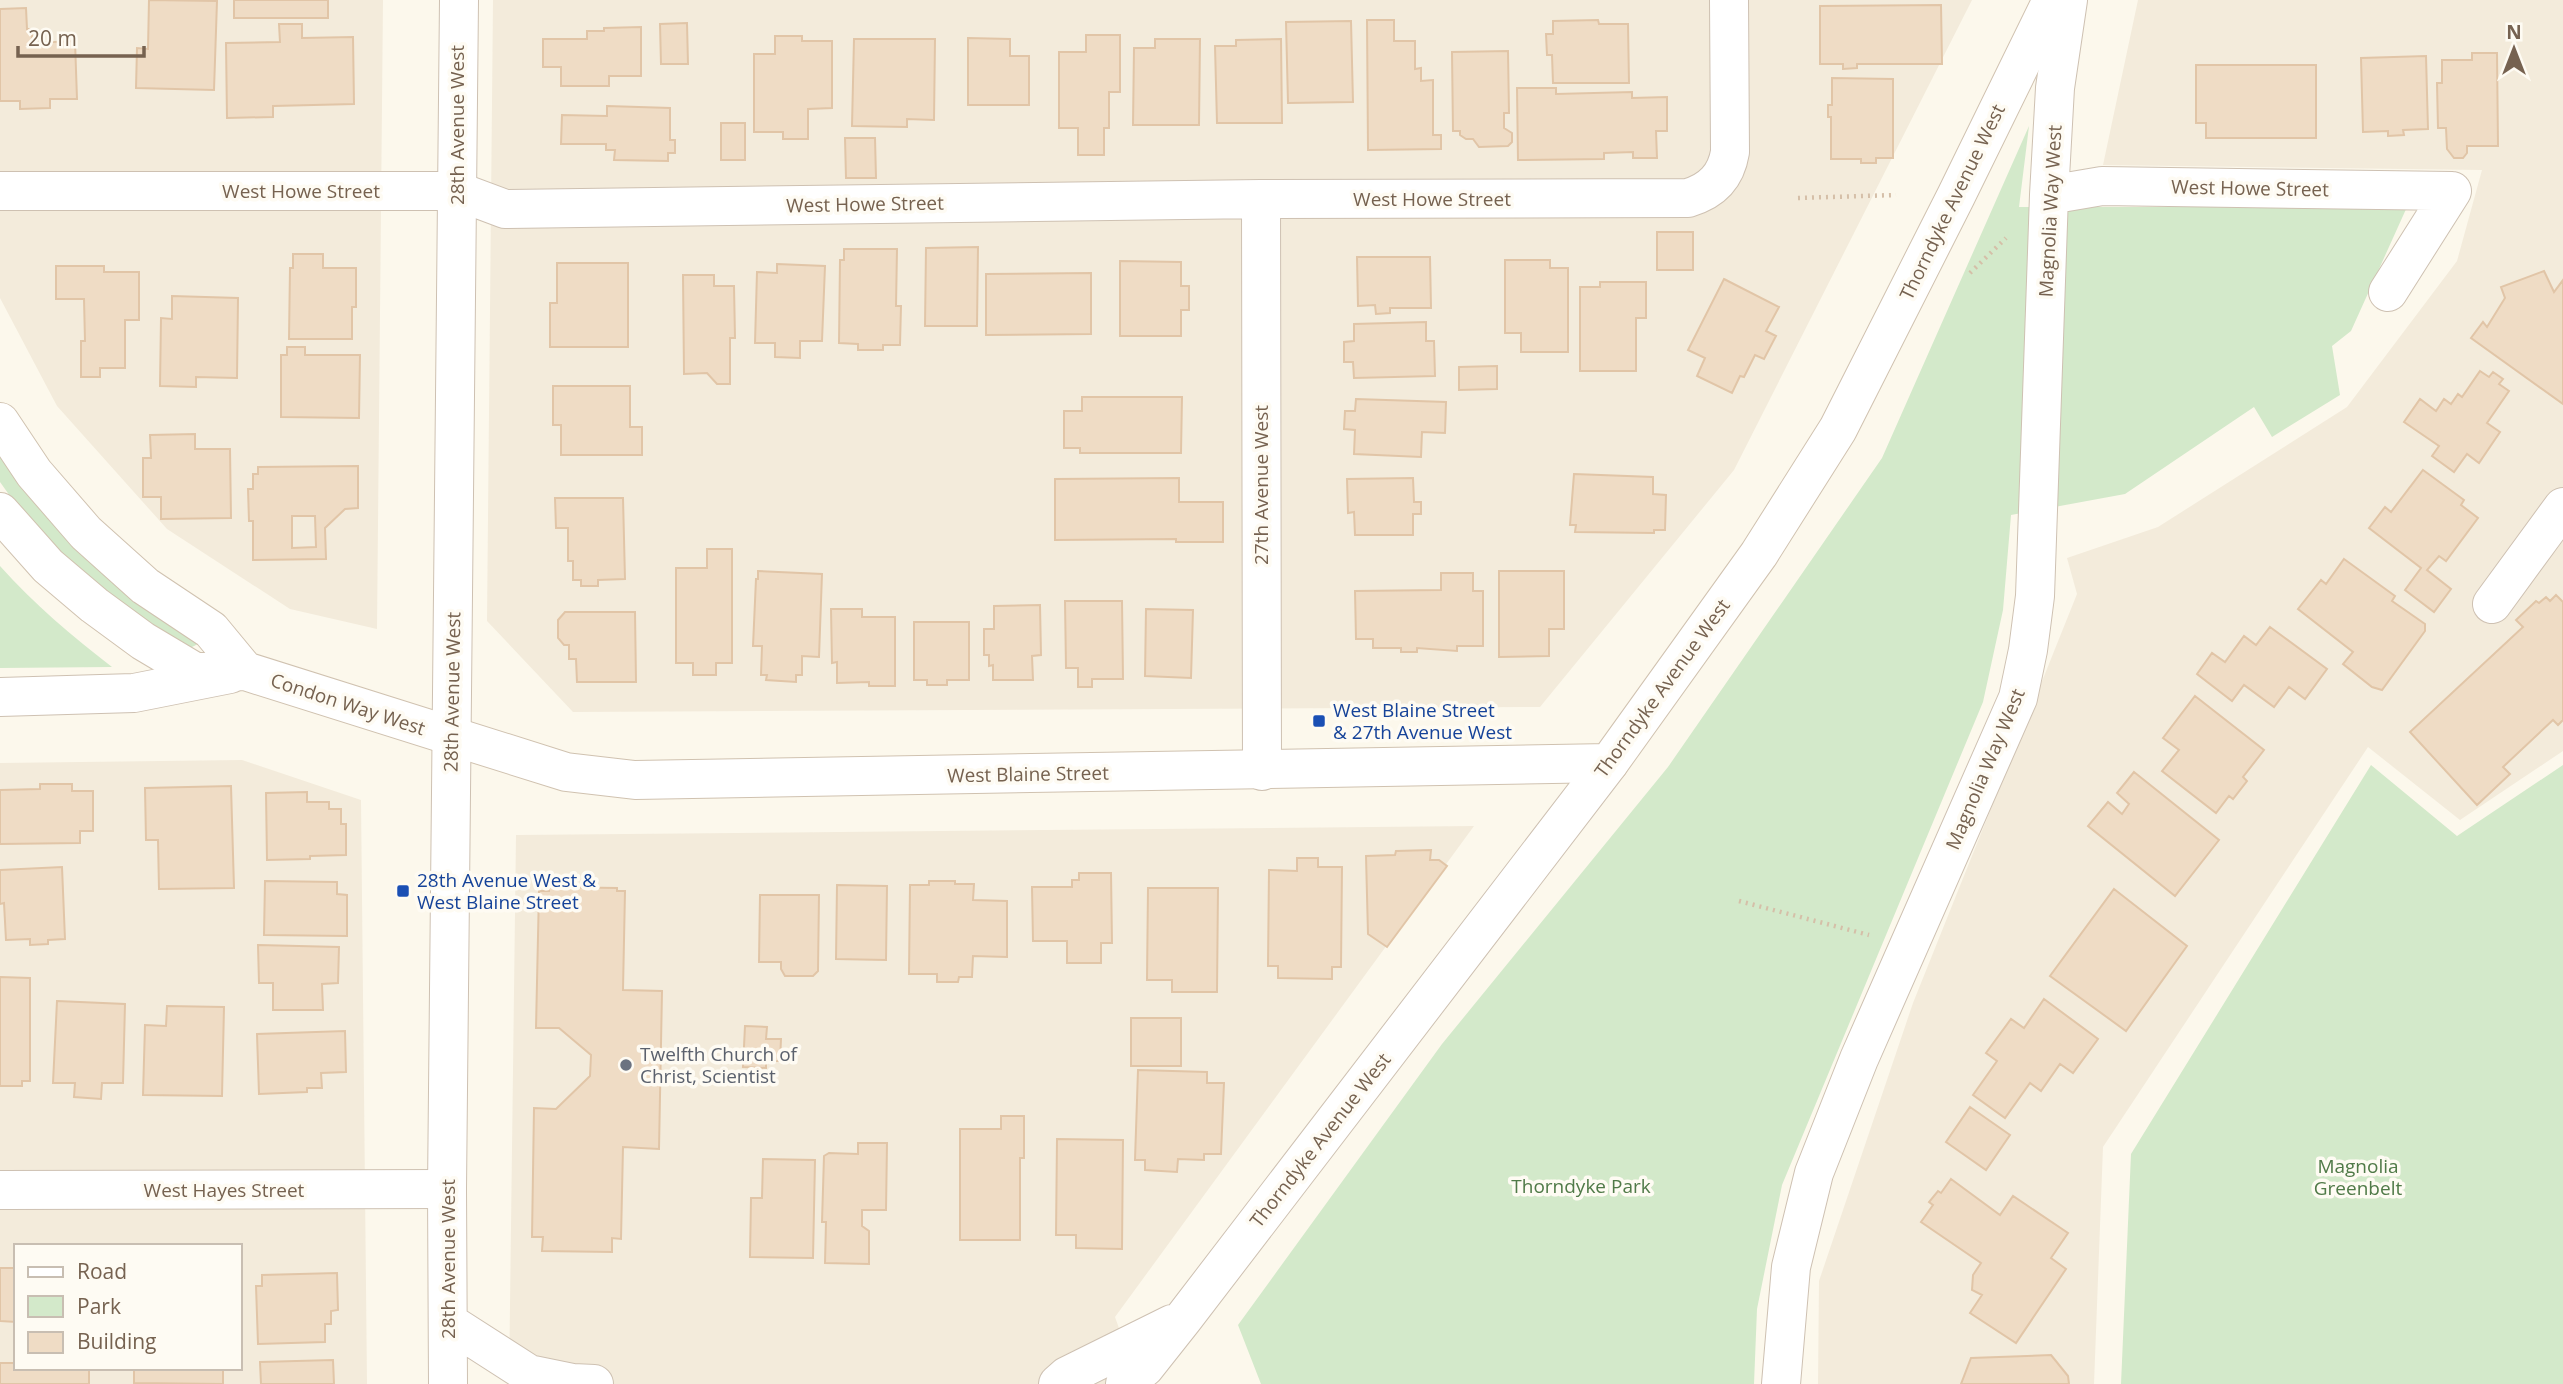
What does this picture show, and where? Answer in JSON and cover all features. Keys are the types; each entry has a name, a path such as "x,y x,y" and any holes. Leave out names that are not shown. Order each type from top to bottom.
{"street":[{"name":"28th Avenue West","path":"448,1384 447,1189 458,0"},
{"name":"West Howe Street","path":"0,191 457,191 505,209 1261,199 1688,198 1705,193 1724,173 1730,152 1729,0"},
{"name":"Thorndyke Avenue West","path":"1125,1384 1144,1367 1183,1319 1609,763 1759,554 1838,429 2052,0"},
{"name":"Magnolia Way West","path":"1781,1384 1791,1267 1814,1173 1859,1059 2018,698 2028,650 2035,596 2055,88 2068,0"},
{"name":"West Howe Street","path":"2049,195 2102,186 2452,191 2388,292"},
{"name":"27th Avenue West","path":"1261,199 1262,771"},
{"name":"Condon Way West","path":"0,422 34,473 86,533 145,586 211,630 245,671"},
{"path":"2492,604 2563,508"},
{"name":"Condon Way West","path":"0,512 48,566 94,606 143,641 195,672 245,671 452,737"},
{"path":"0,696 134,693 245,671"},
{"name":"West Blaine Street","path":"452,737 566,772 635,780 1609,763"},
{"name":"West Hayes Street","path":"0,1191 447,1189"},
{"name":"Thorndyke Avenue West","path":"1058,1384 1067,1376 1183,1319"},
{"path":"448,1322 529,1374 573,1383 594,1384"}],"path":[{"path":"1798,198 1896,195"},
{"path":"1739,901 1884,939 1912,940"}],"shaded area":[{"path":"0,0 383,0 377,629 290,609 167,529 57,406 0,298"},
{"path":"493,0 1972,0 1734,470 1540,707 573,712 487,621"},
{"path":"2138,0 2563,0 2563,751 2460,820 2368,747 2103,1147 2094,1384 1818,1384 1819,1281 1913,1003 2077,594 2067,558 2158,527 2347,407 2457,261 2482,170 2103,165"},
{"path":"242,760 361,800 367,1384 0,1384 0,763"},
{"path":"1474,826 1115,1317 1139,1384 509,1384 516,835"}],"green space":[{"name":"Thorndyke Park","path":"2029,126 2019,207 2407,207 2351,331 2332,346 2340,395 2272,437 2254,407 2125,494 2011,515 2003,610 1983,702 1782,1185 1757,1309 1754,1384 1261,1384 1238,1325 1442,1044 1668,767 1882,458"},
{"path":"0,449 199,641 196,645 190,648 146,624 55,548 0,482"},
{"path":"0,566 54,619 112,667 0,668"},
{"name":"Magnolia Greenbelt","path":"2371,765 2457,836 2563,765 2563,1384 2121,1384 2131,1154"}],"building":[{"path":"149,0 217,1 214,90 136,88 137,48 148,49"},
{"path":"234,0 328,0 328,18 234,18"},
{"path":"1941,5 1942,64 1857,64 1857,68 1843,69 1843,64 1820,64 1820,6"},
{"path":"26,8 27,29 32,29 32,43 75,41 77,99 50,99 50,108 20,109 20,101 0,101 0,9"},
{"path":"1367,20 1394,20 1394,41 1415,41 1415,69 1421,68 1421,81 1433,80 1433,135 1441,135 1441,149 1368,150"},
{"path":"1598,20 1599,24 1628,24 1629,83 1553,83 1552,55 1547,55 1546,34 1553,34 1553,21"},
{"path":"1351,21 1353,102 1288,103 1286,22"},
{"path":"687,23 688,64 661,64 660,24"},
{"path":"279,24 302,24 302,38 353,37 354,104 273,106 273,117 227,118 226,43 280,42"},
{"path":"641,27 641,76 609,76 609,86 561,86 561,67 543,67 543,39 587,39 587,31"},
{"path":"1086,35 1120,35 1120,92 1109,92 1109,128 1104,128 1104,155 1078,155 1078,128 1059,128 1059,52 1086,52"},
{"path":"775,36 802,36 802,41 832,41 832,108 808,109 808,139 783,139 783,132 754,132 754,54 775,54"},
{"path":"968,38 1010,39 1010,56 1029,56 1029,105 968,105"},
{"path":"854,39 935,39 934,120 907,119 907,127 852,126"},
{"path":"1155,39 1200,39 1199,125 1133,125 1134,48 1155,48"},
{"path":"1281,39 1282,123 1217,123 1215,46 1236,46 1236,40"},
{"path":"1508,51 1509,113 1504,113 1504,128 1512,133 1512,142 1508,146 1479,147 1473,139 1460,135 1460,131 1453,131 1452,52"},
{"path":"2472,53 2497,53 2498,146 2467,146 2467,153 2463,158 2454,158 2447,149 2446,128 2438,128 2437,83 2442,83 2442,60 2472,60"},
{"path":"2426,56 2428,129 2403,130 2404,135 2388,136 2388,131 2363,132 2361,58"},
{"path":"2196,65 2316,65 2316,138 2206,138 2206,123 2196,123"},
{"path":"1832,78 1893,79 1893,158 1876,158 1876,163 1861,163 1861,159 1831,159 1831,117 1828,117 1828,105 1832,105"},
{"path":"1517,88 1556,88 1556,94 1632,92 1632,98 1667,97 1667,131 1656,131 1657,158 1633,158 1633,152 1604,153 1604,159 1518,160"},
{"path":"607,106 670,108 670,140 675,140 675,153 668,153 668,161 614,160 615,150 606,150 606,144 561,144 562,115 607,116"},
{"path":"721,123 745,123 745,160 721,160"},
{"path":"845,138 875,138 876,178 846,178"},
{"path":"1657,232 1693,232 1693,270 1657,270"},
{"path":"978,247 977,326 925,326 926,248"},
{"path":"844,249 897,249 896,306 901,306 900,345 883,345 883,350 858,350 858,344 839,343 840,260 844,260"},
{"path":"293,254 323,254 323,268 356,268 356,307 352,307 352,339 289,339 290,268 293,268"},
{"path":"1357,257 1430,257 1431,308 1390,308 1390,313 1376,314 1375,305 1358,306"},
{"path":"1505,260 1550,260 1550,268 1568,268 1568,352 1521,352 1521,333 1505,333"},
{"path":"1120,261 1181,262 1181,286 1189,286 1189,310 1181,310 1181,336 1120,336"},
{"path":"557,263 628,263 628,347 550,347 550,303 557,303"},
{"path":"777,264 825,266 822,341 800,341 800,358 775,357 775,343 755,343 757,272 777,273"},
{"path":"56,266 104,266 104,272 139,272 139,320 125,320 125,368 100,368 100,377 81,377 81,341 85,341 84,299 56,299"},
{"path":"2544,271 2554,292 2563,280 2563,404 2471,338 2483,322 2487,327 2505,298 2501,287"},
{"path":"1091,273 1091,334 986,335 986,274"},
{"path":"683,275 714,275 714,286 734,286 735,338 730,338 730,384 717,384 707,373 684,374"},
{"path":"1724,279 1779,307 1766,331 1776,336 1764,359 1755,355 1732,393 1697,376 1705,358 1688,350"},
{"path":"1600,282 1646,282 1646,318 1636,318 1636,371 1580,371 1580,287 1600,287"},
{"path":"172,296 238,298 237,378 196,377 196,387 160,386 161,318 172,319"},
{"path":"1426,322 1426,341 1434,341 1435,376 1354,378 1353,362 1344,362 1344,342 1354,341 1354,324"},
{"path":"287,347 305,347 305,355 360,355 359,418 281,417 281,355 287,355"},
{"path":"1497,366 1497,389 1459,390 1459,367"},
{"path":"2480,371 2489,377 2493,372 2503,379 2499,384 2509,391 2487,423 2500,432 2479,463 2467,454 2454,472 2432,456 2439,446 2404,422 2420,399 2436,411 2444,399 2451,404 2458,394 2462,397"},
{"path":"553,386 630,386 630,427 642,427 642,455 561,455 561,425 553,425"},
{"path":"1082,397 1182,397 1181,453 1080,453 1080,448 1064,448 1064,411 1082,411"},
{"path":"1356,399 1446,402 1445,433 1422,432 1421,457 1354,454 1355,430 1344,429 1345,411 1355,411"},
{"path":"195,434 195,449 230,449 231,518 161,519 161,497 143,497 143,458 151,458 150,435"},
{"path":"358,466 358,508 345,509 325,528 326,559 253,560 253,521 249,521 248,489 253,489 253,474 258,474 258,467","holes":["292,516 315,516 316,547 292,548"]},
{"path":"2423,470 2464,500 2461,505 2478,518 2446,561 2439,556 2427,570 2451,589 2434,612 2405,590 2421,568 2369,528 2385,507 2391,512"},
{"path":"1574,474 1653,477 1653,494 1666,495 1665,530 1654,530 1654,533 1575,532 1576,525 1570,525"},
{"path":"1179,478 1179,502 1223,502 1223,542 1176,542 1176,539 1055,540 1055,479"},
{"path":"1413,478 1414,502 1421,502 1421,514 1413,514 1413,535 1355,535 1354,512 1348,513 1347,479"},
{"path":"555,498 623,498 625,579 598,580 598,586 581,586 581,580 573,580 573,561 568,561 568,528 556,528"},
{"path":"707,549 732,549 732,663 716,663 716,675 693,675 693,663 676,663 676,568 707,568"},
{"path":"2344,559 2395,596 2392,601 2425,624 2425,631 2382,690 2372,687 2343,664 2353,652 2298,609 2321,580 2326,584"},
{"path":"758,571 822,574 819,657 802,656 802,675 796,675 796,682 766,680 767,675 761,675 762,646 753,646"},
{"path":"1499,571 1564,571 1564,629 1549,629 1549,656 1499,657"},
{"path":"1441,573 1473,573 1473,591 1483,591 1483,646 1457,646 1457,651 1417,648 1417,652 1401,652 1401,648 1373,648 1373,639 1356,639 1355,591 1441,590"},
{"path":"2556,595 2563,602 2563,720 2558,725 2553,720 2503,767 2510,774 2477,805 2410,732 2523,627 2516,620 2536,601 2539,603 2546,597 2550,601"},
{"path":"1065,601 1122,601 1123,679 1092,679 1092,687 1078,687 1078,668 1066,668"},
{"path":"1040,605 1041,655 1032,656 1033,680 993,680 993,665 989,666 989,655 984,655 984,629 994,629 994,606"},
{"path":"831,609 862,609 862,617 895,617 895,686 869,686 869,682 837,683 837,662 832,663"},
{"path":"1146,609 1193,610 1191,678 1145,676"},
{"path":"565,612 635,612 636,682 577,682 576,659 569,659 569,645 564,645 558,638 558,620"},
{"path":"914,622 969,622 969,680 947,680 947,685 927,685 927,680 914,680"},
{"path":"2270,627 2327,669 2305,699 2289,687 2274,707 2244,685 2232,701 2197,674 2212,653 2225,662 2244,636 2256,645"},
{"path":"2195,696 2264,750 2243,777 2247,781 2233,799 2229,796 2216,813 2162,771 2179,750 2163,738"},
{"path":"2134,772 2219,840 2175,896 2088,826 2108,802 2122,814 2129,804 2117,793"},
{"path":"40,784 72,784 72,791 93,791 93,831 80,831 80,843 0,844 0,790 40,789"},
{"path":"231,786 234,888 159,889 158,840 146,840 145,788"},
{"path":"307,792 307,802 329,802 329,809 341,809 341,824 346,824 346,855 267,860 266,793"},
{"path":"1431,850 1430,860 1439,860 1447,866 1387,947 1368,934 1366,856 1395,855 1396,851"},
{"path":"1297,858 1318,858 1318,867 1342,867 1341,967 1332,967 1332,979 1278,978 1278,966 1268,966 1269,870 1297,871"},
{"path":"62,867 65,939 30,945 30,939 6,940 4,903 0,904 0,870"},
{"path":"1079,873 1111,873 1112,943 1101,943 1101,963 1067,963 1067,941 1033,941 1032,887 1072,887 1072,880 1079,880"},
{"path":"265,881 337,882 337,894 347,895 347,936 264,935"},
{"path":"929,881 974,884 973,900 1007,901 1007,957 973,956 972,977 959,977 958,982 937,982 937,974 909,974 910,885 929,885"},
{"path":"837,885 887,886 886,960 836,959"},
{"name":"Twelfth Church of Christ, Scientist","path":"549,887 617,888 617,891 625,891 623,990 662,991 659,1149 623,1147 621,1239 612,1238 612,1252 542,1251 543,1237 532,1237 534,1108 556,1109 590,1076 591,1055 559,1028 536,1028 539,891 549,891"},
{"path":"1148,888 1218,888 1217,992 1172,992 1172,980 1147,980"},
{"path":"2114,889 2187,946 2126,1031 2050,976"},
{"path":"760,895 819,895 818,971 813,976 785,976 781,962 759,962"},
{"path":"258,945 339,947 338,983 322,984 323,1010 273,1010 273,983 259,983"},
{"path":"0,977 30,978 30,1081 22,1081 22,1086 0,1086"},
{"path":"2044,999 2098,1039 2073,1073 2060,1064 2041,1091 2030,1083 2005,1118 1973,1095 1997,1061 1986,1053 2011,1019 2024,1028"},
{"path":"57,1001 125,1004 123,1083 102,1083 101,1099 74,1097 75,1083 53,1083"},
{"path":"167,1006 224,1007 222,1096 143,1095 145,1025 166,1026"},
{"path":"1131,1018 1181,1018 1181,1066 1131,1066"},
{"path":"745,1026 767,1027 766,1039 781,1039 780,1061 766,1061 766,1068 743,1067"},
{"path":"345,1031 346,1072 321,1073 322,1088 307,1088 307,1092 259,1094 257,1034"},
{"path":"1138,1070 1207,1072 1207,1083 1224,1083 1221,1154 1204,1154 1204,1160 1178,1159 1177,1172 1145,1170 1145,1160 1135,1160"},
{"path":"1970,1107 2010,1135 1986,1170 1946,1142"},
{"path":"1001,1116 1024,1116 1024,1158 1020,1158 1020,1240 960,1240 960,1129 1001,1129"},
{"path":"1057,1139 1123,1140 1122,1249 1076,1248 1076,1235 1056,1235"},
{"path":"858,1143 887,1143 886,1210 862,1210 862,1226 869,1231 869,1264 825,1263 826,1222 822,1222 824,1156 829,1153 858,1154"},
{"path":"763,1159 815,1160 813,1258 750,1257 751,1198 762,1198"},
{"path":"1951,1179 2000,1215 2013,1196 2068,1233 2051,1258 2066,1269 2016,1343 1970,1313 1982,1295 1972,1290 1973,1275 1981,1263 1921,1222 1933,1205 1929,1202 1938,1191 1941,1193"},
{"path":"0,1268 14,1268 14,1322 0,1321"},
{"path":"337,1273 338,1310 331,1311 331,1324 325,1324 325,1342 258,1344 256,1286 262,1286 262,1275"},
{"path":"2051,1355 2068,1376 2069,1384 1961,1384 1971,1358"},
{"path":"333,1360 334,1384 261,1384 260,1362"},
{"path":"0,1363 14,1363 14,1370 89,1370 89,1384 0,1384"},
{"path":"134,1370 223,1370 223,1384 134,1383"}],"place":[{"name":"West Blaine Street & 27th Avenue West","path":"1319,721"},
{"name":"28th Avenue West & West Blaine Street","path":"403,891"},
{"name":"Twelfth Church of Christ, Scientist","path":"626,1065"}]}
